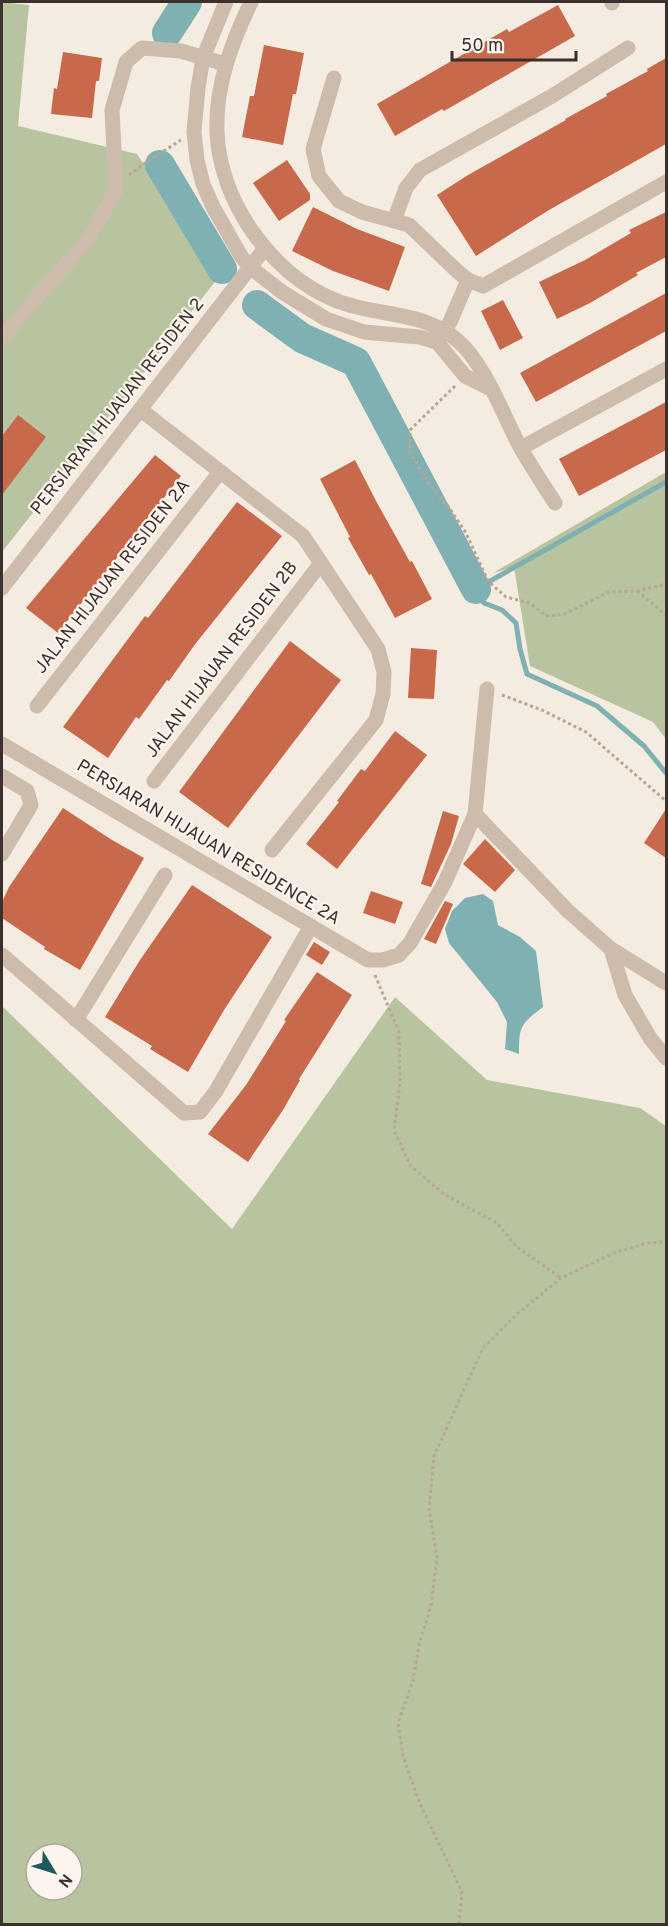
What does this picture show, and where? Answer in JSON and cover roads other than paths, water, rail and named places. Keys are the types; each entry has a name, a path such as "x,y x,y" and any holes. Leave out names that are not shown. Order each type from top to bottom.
{"street":[{"path":"226,2 203,58 194,132 197,160 203,184 232,242 251,268 308,309 344,327 364,332 441,337 458,341 481,370 521,448 555,503"},
{"path":"251,2 225,64 217,132 220,154 231,192 255,237 279,265 316,292 372,311 416,318 441,337 465,376 491,389"},
{"path":"2,337 89,238 116,190 112,110 126,62 142,48 181,51 225,64"},
{"path":"394,221 406,188 420,170 552,96 628,48"},
{"path":"334,78 313,149 319,176 339,201 362,212 409,225 468,280 483,286 666,182"},
{"name":"PERSIARAN HIJAUAN RESIDEN 2","path":"2,588 265,248"},
{"path":"441,337 468,280"},
{"path":"521,448 666,369"},
{"path":"141,410 303,536 378,649 384,672 383,694 375,720 272,850"},
{"name":"JALAN HIJAUAN RESIDEN 2A","path":"37,706 220,472"},
{"name":"JALAN HIJAUAN RESIDEN 2B","path":"154,781 321,563"},
{"path":"487,689 475,814 568,911 611,949 666,982"},
{"name":"PERSIARAN HIJAUAN RESIDENCE 2A","path":"2,744 368,960 383,960 399,955 410,943 445,882 475,814"},
{"path":"2,776 27,791 31,805 2,854"},
{"path":"76,1020 165,875"},
{"path":"2,954 184,1113 200,1112 216,1091 311,926"},
{"path":"611,949 625,995 650,1038 666,1058"}],"water":[{"path":"483,894 493,901 498,925 520,937 536,951 543,1007 523,1026 519,1054 505,1049 507,1022 497,1002 449,943 445,929 452,911 465,898"}],"waterway":[{"path":"167,33 187,2"},
{"path":"160,165 222,269"},
{"path":"257,305 302,338 356,362 476,589"},
{"path":"666,482 476,589 484,603 502,610 516,623 527,674 597,706 644,746 666,773"}]}
